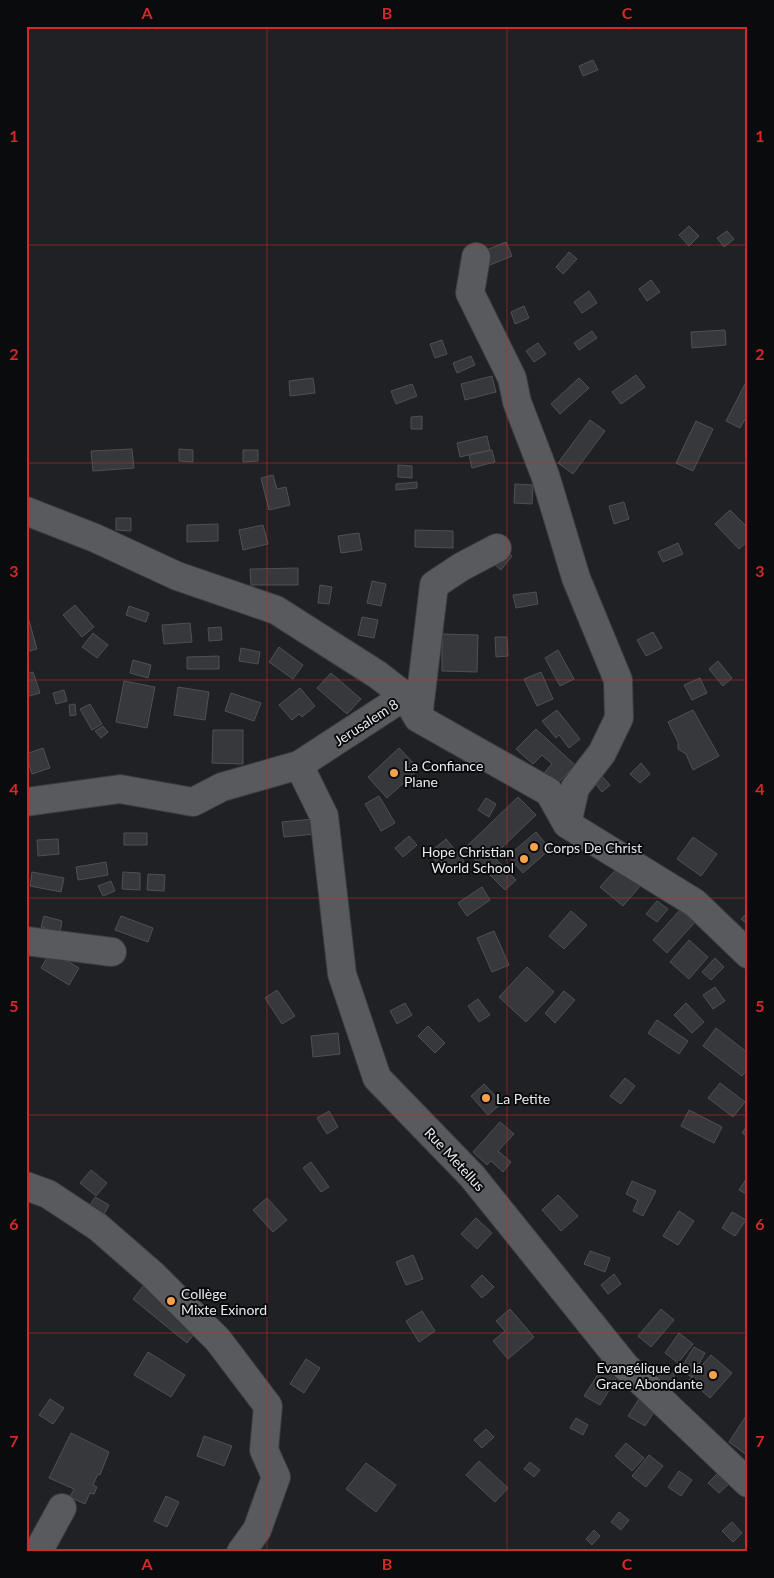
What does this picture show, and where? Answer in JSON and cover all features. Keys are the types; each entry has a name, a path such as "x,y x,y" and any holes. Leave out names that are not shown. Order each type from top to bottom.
{"street":[{"path":"476,257 470,293 512,378 517,402 545,475 576,578 618,680 619,718 602,753 575,788 567,824"},
{"path":"26,511 95,538 177,576 276,610 378,675 412,707"},
{"path":"412,707 434,585 460,567 497,548"},
{"name":"Jerusalem 8","path":"26,802 120,790 193,802 222,787 299,765 412,707 549,792 567,824 695,903 748,954"},
{"name":"Rue Metellus","path":"299,765 324,816 342,974 377,1078 472,1176 625,1366 748,1483"},
{"path":"26,941 112,952"},
{"path":"26,1186 48,1194 98,1227 152,1274 218,1340 268,1406 264,1450 276,1477 257,1530 241,1552"},
{"path":"37,1546 62,1508"}],"building":[{"path":"593,60 598,70 583,76 579,66"},
{"path":"689,226 699,236 689,246 679,235"},
{"path":"727,231 734,239 724,247 717,238"},
{"path":"506,242 512,256 490,265 484,251"},
{"path":"569,252 577,259 563,274 556,267"},
{"path":"651,280 660,292 647,301 639,289"},
{"path":"589,291 597,303 582,313 574,302"},
{"path":"524,306 529,318 515,324 511,312"},
{"path":"725,330 726,345 692,348 691,332"},
{"path":"592,331 597,338 579,350 574,343"},
{"path":"442,340 447,354 435,358 430,344"},
{"path":"538,343 546,354 534,362 526,351"},
{"path":"471,356 475,365 457,373 453,363"},
{"path":"636,375 645,387 621,404 612,392"},
{"path":"492,376 496,392 465,400 461,384"},
{"path":"313,378 315,393 290,396 289,381"},
{"path":"579,378 589,388 560,414 551,404"},
{"path":"412,384 417,396 396,404 391,391"},
{"path":"745,384 748,385 748,414 740,428 726,421"},
{"path":"422,416 422,429 411,429 411,417"},
{"path":"590,420 605,431 573,474 558,463"},
{"path":"696,421 713,429 693,471 676,463"},
{"path":"487,436 490,450 460,457 457,443"},
{"path":"132,449 134,468 93,471 91,451"},
{"path":"179,449 193,450 193,462 179,461"},
{"path":"243,450 258,450 258,461 243,462"},
{"path":"492,450 495,462 472,468 469,455"},
{"path":"398,465 412,466 412,478 398,477"},
{"path":"273,475 277,489 286,487 290,505 269,510 261,478"},
{"path":"417,482 417,488 396,490 396,484"},
{"path":"515,484 533,485 532,504 514,503"},
{"path":"624,502 629,519 614,524 609,506"},
{"path":"730,510 748,528 748,541 739,549 715,524"},
{"path":"116,518 131,518 131,531 116,530"},
{"path":"218,524 218,541 187,542 187,525"},
{"path":"263,525 268,544 243,550 239,530"},
{"path":"415,530 453,531 453,548 415,547"},
{"path":"359,533 362,550 341,553 338,536"},
{"path":"678,543 683,554 663,562 658,552"},
{"path":"506,551 512,556 501,570 495,565"},
{"path":"298,568 298,585 251,585 250,569"},
{"path":"372,581 386,584 381,606 367,603"},
{"path":"320,585 332,587 329,604 318,603"},
{"path":"536,592 538,604 516,608 513,595"},
{"path":"75,605 94,627 82,637 63,615"},
{"path":"129,606 149,613 146,622 126,615"},
{"path":"28,617 37,649 26,652 26,618"},
{"path":"362,617 378,620 374,638 358,635"},
{"path":"190,623 192,642 164,644 162,625"},
{"path":"221,627 222,640 209,641 208,628"},
{"path":"653,632 662,648 646,656 637,640"},
{"path":"93,633 108,645 97,658 82,647"},
{"path":"442,634 478,635 477,672 442,671"},
{"path":"495,637 507,637 508,656 496,657"},
{"path":"279,647 303,665 293,679 269,662"},
{"path":"241,648 260,652 258,664 239,661"},
{"path":"558,650 574,679 560,686 545,658"},
{"path":"219,656 219,669 187,669 187,657"},
{"path":"133,660 151,665 148,678 130,673"},
{"path":"718,661 732,678 723,686 709,669"},
{"path":"33,672 40,693 26,697 26,674"},
{"path":"541,672 553,699 537,706 524,679"},
{"path":"331,673 361,699 347,714 317,688"},
{"path":"700,678 707,693 692,700 684,685"},
{"path":"124,681 155,687 147,728 116,722"},
{"path":"178,687 209,692 205,720 174,715"},
{"path":"300,688 315,706 302,717 299,714 292,720 279,705"},
{"path":"64,690 67,701 56,704 53,693"},
{"path":"231,693 261,703 254,721 225,711"},
{"path":"75,704 76,715 70,716 69,705"},
{"path":"90,704 102,724 92,730 80,709"},
{"path":"557,710 580,739 569,748 559,735 556,738 542,721"},
{"path":"693,710 719,756 693,770 686,754 678,749 678,742 668,722"},
{"path":"103,726 108,732 101,738 95,731"},
{"path":"536,729 575,765 556,785 544,773 552,764 542,755 533,764 516,749"},
{"path":"213,730 243,730 243,764 212,763"},
{"path":"43,748 50,768 32,774 26,754"},
{"path":"399,748 419,769 387,798 368,777"},
{"path":"641,763 650,774 640,783 630,774"},
{"path":"602,776 610,785 602,792 594,782"},
{"path":"379,796 395,823 381,831 365,804"},
{"path":"518,797 536,815 493,856 516,880 505,890 464,849"},
{"path":"486,798 496,804 489,817 478,810"},
{"path":"313,819 315,834 284,837 282,822"},
{"path":"536,832 550,849 523,873 508,856"},
{"path":"124,833 147,833 147,845 124,845"},
{"path":"409,836 417,845 403,857 395,848"},
{"path":"693,837 717,854 701,876 677,859"},
{"path":"58,839 59,854 38,856 37,840"},
{"path":"446,839 464,861 448,875 429,853"},
{"path":"106,862 108,875 78,880 76,867"},
{"path":"620,865 642,884 623,906 600,887"},
{"path":"32,872 64,878 61,892 30,886"},
{"path":"123,872 140,873 140,890 122,889"},
{"path":"148,874 165,875 164,891 147,890"},
{"path":"111,881 115,891 103,896 98,886"},
{"path":"482,887 490,900 467,916 458,903"},
{"path":"657,901 668,909 657,922 646,914"},
{"path":"680,910 695,922 667,953 653,940"},
{"path":"571,911 587,925 564,949 549,936"},
{"path":"748,912 748,925 741,919"},
{"path":"44,916 62,921 60,932 41,927"},
{"path":"121,916 153,928 148,942 115,930"},
{"path":"494,931 509,965 492,972 477,938"},
{"path":"689,940 708,957 689,979 670,962"},
{"path":"51,951 79,968 69,985 41,968"},
{"path":"715,958 724,967 711,980 702,972"},
{"path":"527,967 554,992 526,1022 499,997"},
{"path":"715,987 725,1001 713,1009 703,995"},
{"path":"277,990 295,1016 282,1024 265,998"},
{"path":"564,991 575,1000 555,1023 545,1013"},
{"path":"478,999 490,1015 479,1022 468,1006"},
{"path":"405,1003 412,1015 397,1024 390,1011"},
{"path":"686,1003 704,1022 692,1033 674,1015"},
{"path":"657,1020 688,1041 679,1054 648,1033"},
{"path":"428,1026 445,1043 435,1053 418,1036"},
{"path":"716,1028 748,1053 748,1069 742,1076 703,1046"},
{"path":"338,1033 340,1054 313,1057 311,1036"},
{"path":"625,1078 635,1086 621,1104 610,1096"},
{"path":"720,1083 745,1102 733,1117 708,1098"},
{"path":"484,1084 502,1103 488,1115 471,1096"},
{"path":"689,1110 722,1127 714,1143 681,1126"},
{"path":"329,1111 338,1127 327,1134 317,1118"},
{"path":"500,1122 514,1134 498,1151 511,1162 503,1172 491,1161 487,1165 473,1152"},
{"path":"748,1124 748,1137 742,1133"},
{"path":"311,1162 329,1187 321,1192 303,1168"},
{"path":"91,1170 107,1183 96,1196 80,1183"},
{"path":"748,1176 748,1195 739,1190"},
{"path":"632,1181 656,1191 643,1216 633,1211 638,1200 626,1194"},
{"path":"558,1195 578,1216 561,1231 542,1210"},
{"path":"95,1197 109,1205 103,1216 89,1207"},
{"path":"267,1198 287,1220 273,1232 253,1210"},
{"path":"679,1211 694,1221 678,1245 663,1236"},
{"path":"732,1212 746,1220 735,1236 722,1228"},
{"path":"476,1218 492,1233 477,1249 461,1234"},
{"path":"590,1251 610,1258 605,1272 584,1264"},
{"path":"413,1255 423,1279 406,1285 396,1262"},
{"path":"614,1274 621,1284 608,1294 601,1285"},
{"path":"482,1275 494,1287 482,1298 471,1286"},
{"path":"144,1285 198,1329 187,1343 133,1299"},
{"path":"510,1309 534,1337 508,1359 493,1341 505,1331 496,1321"},
{"path":"661,1309 674,1320 651,1347 638,1336"},
{"path":"422,1311 435,1331 419,1342 406,1321"},
{"path":"679,1333 693,1344 678,1363 665,1353"},
{"path":"694,1347 705,1353 692,1377 680,1370"},
{"path":"148,1352 185,1375 171,1397 134,1375"},
{"path":"711,1355 732,1373 710,1398 689,1380"},
{"path":"306,1359 320,1368 304,1393 290,1384"},
{"path":"604,1365 619,1374 600,1405 584,1396"},
{"path":"659,1373 674,1373 674,1390 659,1390"},
{"path":"50,1399 64,1408 53,1424 39,1415"},
{"path":"639,1399 656,1409 645,1426 628,1416"},
{"path":"748,1413 748,1456 729,1442"},
{"path":"576,1418 588,1425 583,1435 570,1428"},
{"path":"486,1429 494,1437 482,1448 474,1440"},
{"path":"71,1433 109,1452 100,1475 98,1474 93,1485 97,1487 94,1494 90,1493 85,1504 70,1497 74,1489 49,1478"},
{"path":"204,1436 232,1446 224,1466 197,1456"},
{"path":"626,1443 644,1458 632,1471 615,1456"},
{"path":"649,1455 663,1466 646,1487 632,1476"},
{"path":"479,1461 508,1488 495,1502 466,1475"},
{"path":"530,1462 540,1470 534,1477 524,1469"},
{"path":"366,1463 396,1485 376,1512 346,1489"},
{"path":"679,1471 692,1480 681,1496 668,1487"},
{"path":"720,1471 731,1482 719,1493 708,1483"},
{"path":"166,1496 179,1502 167,1527 154,1521"},
{"path":"619,1512 629,1520 621,1530 611,1522"},
{"path":"732,1522 742,1533 733,1542 722,1531"},
{"path":"594,1530 600,1536 592,1545 586,1539"}],"place":[{"name":"La Confiance Plane","path":"394,773"},
{"name":"Corps De Christ","path":"534,847"},
{"name":"Hope Christian World School","path":"524,859"},
{"name":"La Petite","path":"486,1098"},
{"name":"Collège Mixte Exinord","path":"171,1301"},
{"name":"Evangélique de la Grace Abondante","path":"713,1375"}]}
